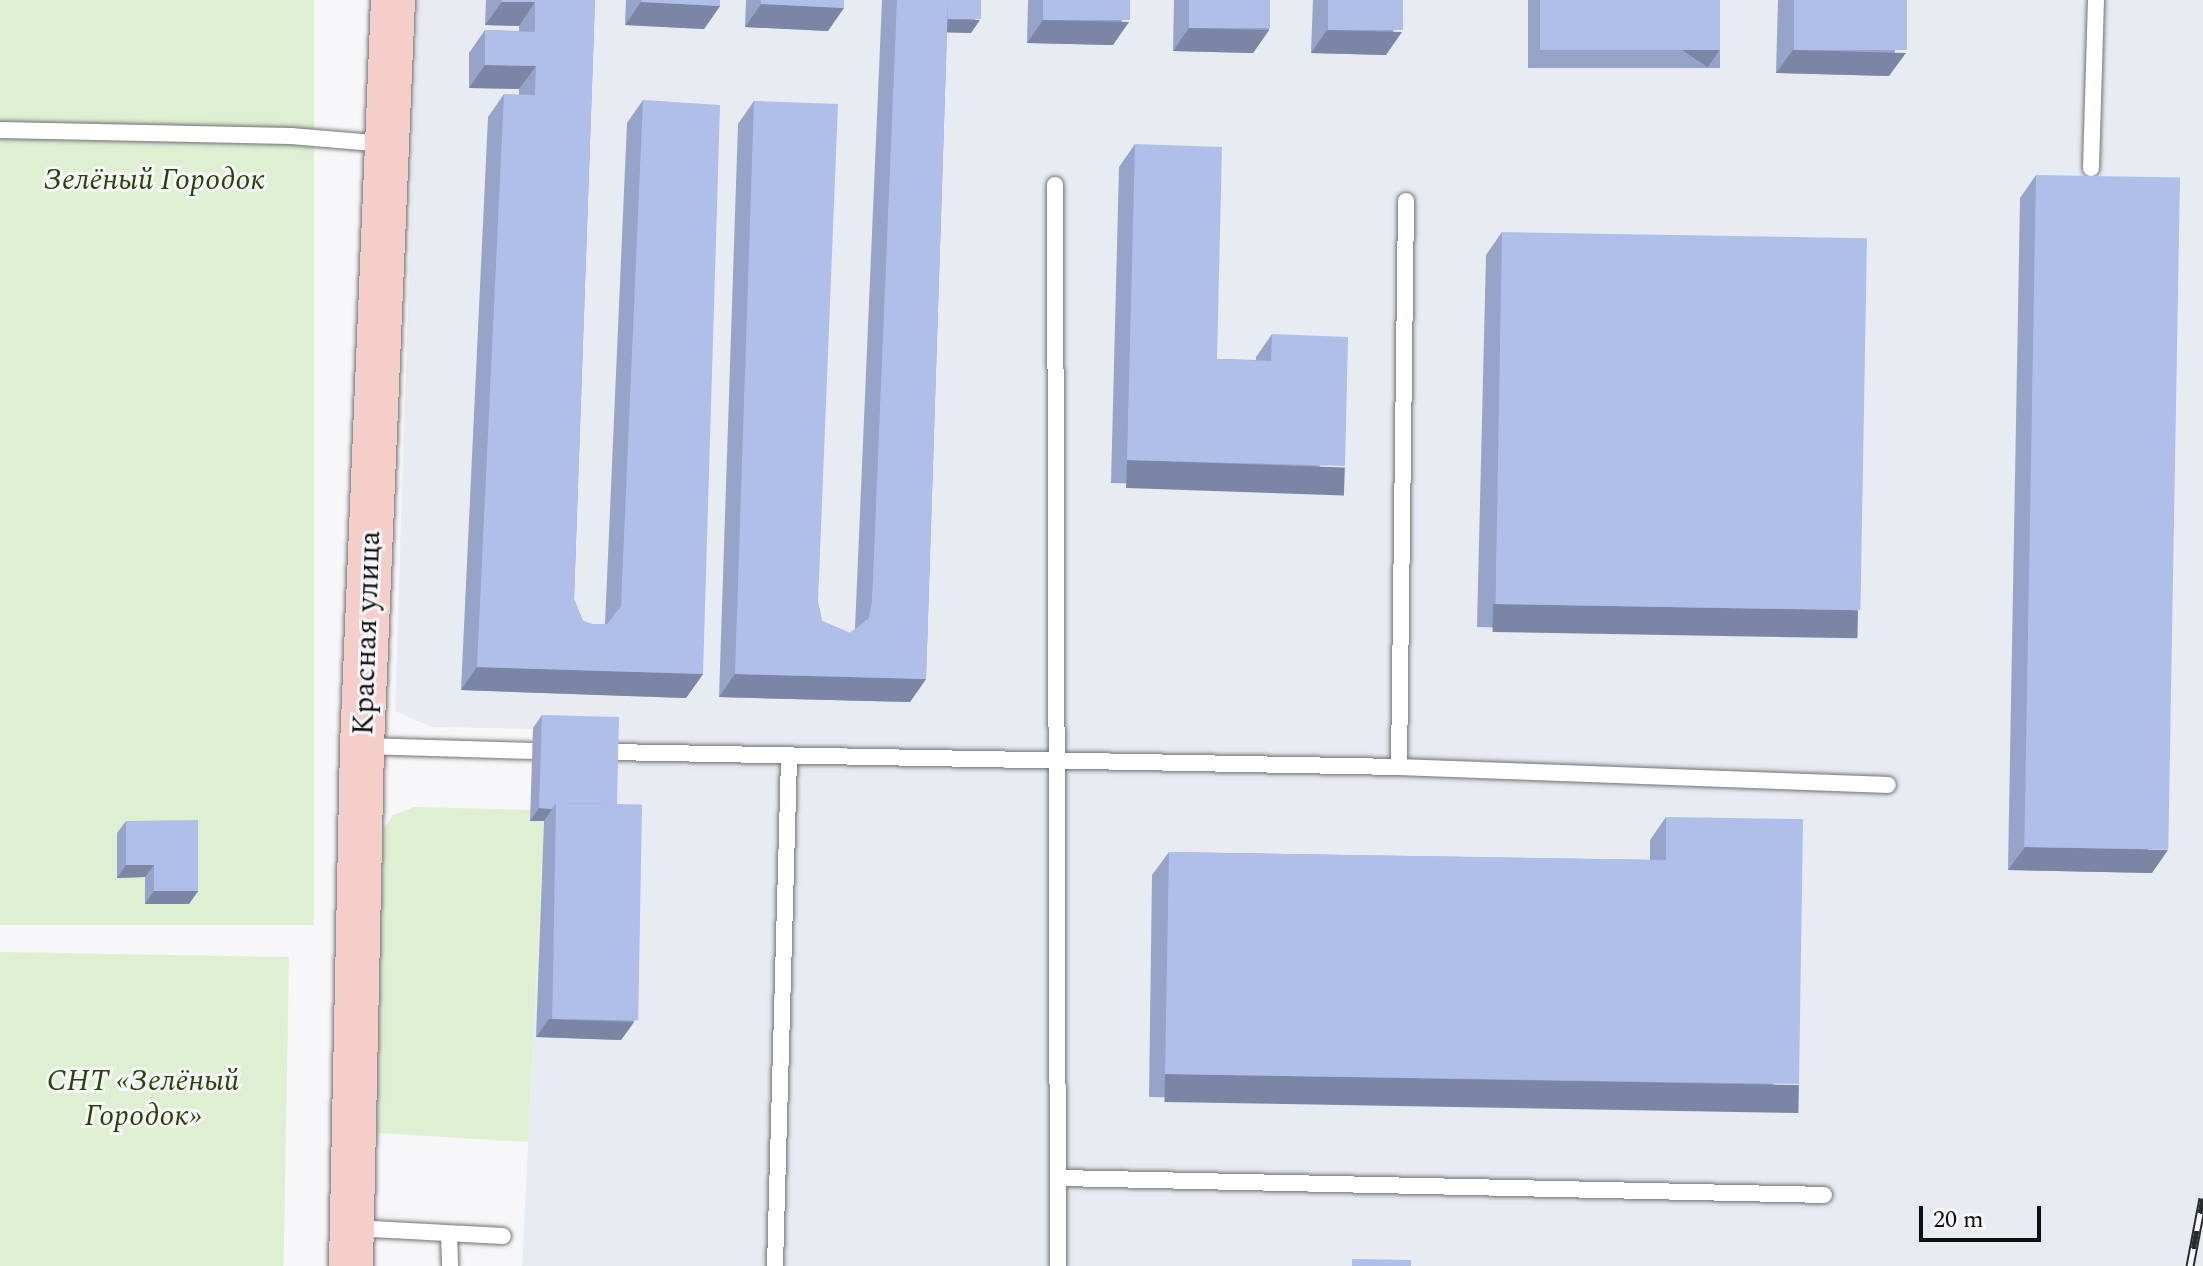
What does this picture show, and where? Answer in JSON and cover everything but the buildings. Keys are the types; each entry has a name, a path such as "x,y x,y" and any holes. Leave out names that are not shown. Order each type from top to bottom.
{"main road":[{"name":"Красная улица","path":"352,1247 362,746 387,144 397,25"}],"lane":[{"path":"2091,168 2096,0"},
{"path":"0,130 276,135 387,144"},
{"path":"1055,185 1058,1266"},
{"path":"1399,767 1406,201"},
{"path":"362,746 533,751"},
{"path":"610,752 789,759 1399,767 1888,785"},
{"path":"775,1266 789,759"},
{"path":"1060,1178 1824,1195"},
{"path":"352,1247 449,1234 503,1236"},
{"path":"449,1234 450,1266"}],"shaded area":[{"path":"418,0 2203,0 2203,1266 522,1266 544,822 533,729 432,727 395,711"}],"green space":[{"name":"Зелёный Городок","path":"0,0 314,0 314,925 0,925"},
{"path":"414,807 531,810 544,821 528,1142 377,1133 383,831 393,815"},
{"name":"СНТ «Зелёный Городок»","path":"0,952 289,957 284,1266 0,1266"}],"railway":[{"path":"2190,1266 2203,1198"}]}
